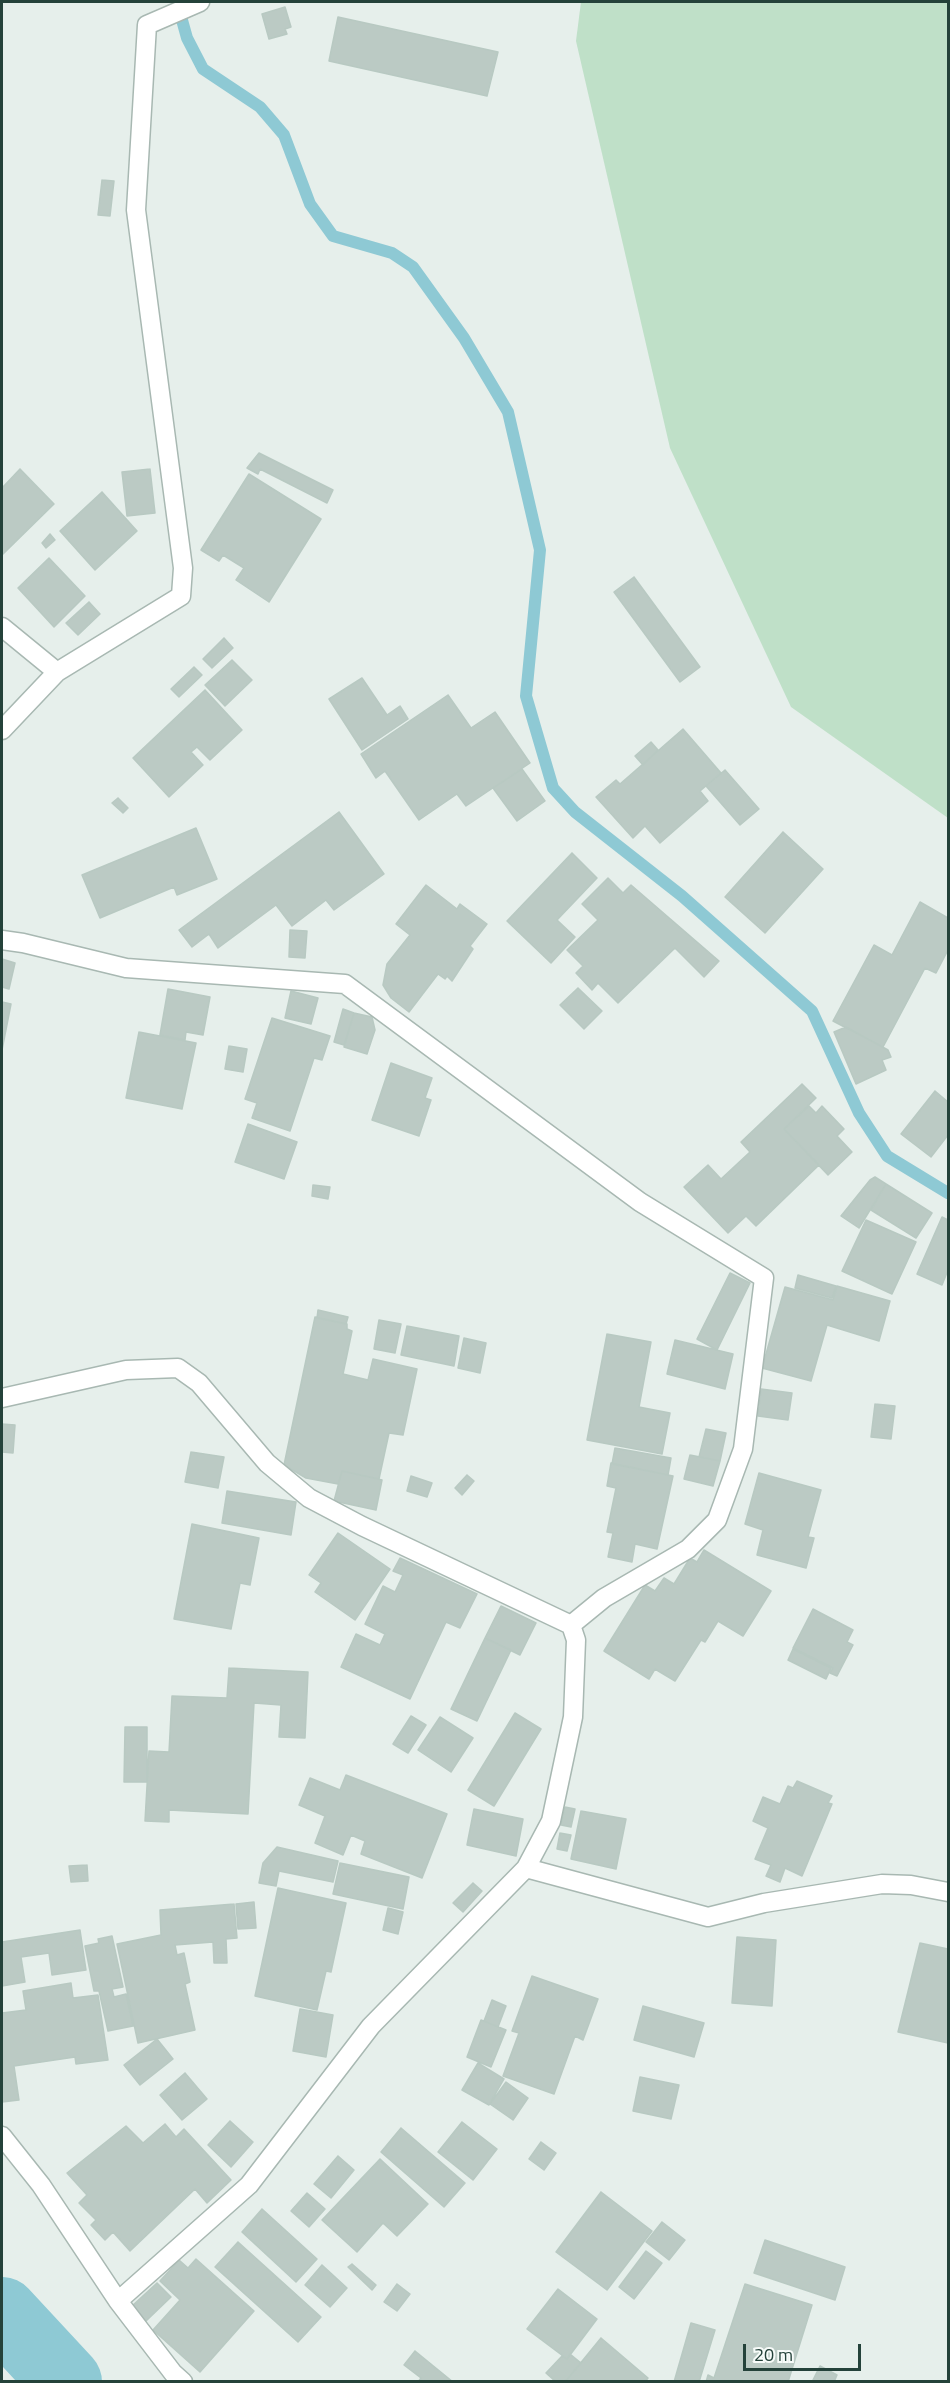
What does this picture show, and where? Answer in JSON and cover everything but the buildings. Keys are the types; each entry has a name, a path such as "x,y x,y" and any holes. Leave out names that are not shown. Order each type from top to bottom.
{"street":[{"path":"2,730 57,672 182,596 183,568 136,210 147,25 196,3"},
{"path":"2,627 57,672"},
{"path":"2,940 126,968 345,984 640,1202 764,1278 743,1449 717,1520 688,1549 604,1598 571,1625"},
{"path":"2,1398 126,1370 178,1368 199,1383 267,1463 309,1498 362,1526 571,1625 576,1640 573,1717 551,1821 526,1868 371,2026 249,2185 118,2301"},
{"path":"526,1868 708,1917 764,1903 882,1884 911,1885 948,1892"},
{"path":"2,2136 41,2185 118,2301 173,2373 183,2382"}],"green space":[{"path":"581,2 948,2 948,818 791,707 670,448 576,41"}],"waterway":[{"path":"177,2 187,38 203,69 260,107 284,135 310,204 333,236 392,253 413,267 464,338 508,412 540,550 526,696 553,788 575,812 682,896 812,1011 859,1113 887,1156 948,1193"},
{"path":"2,2313 66,2382"}]}
